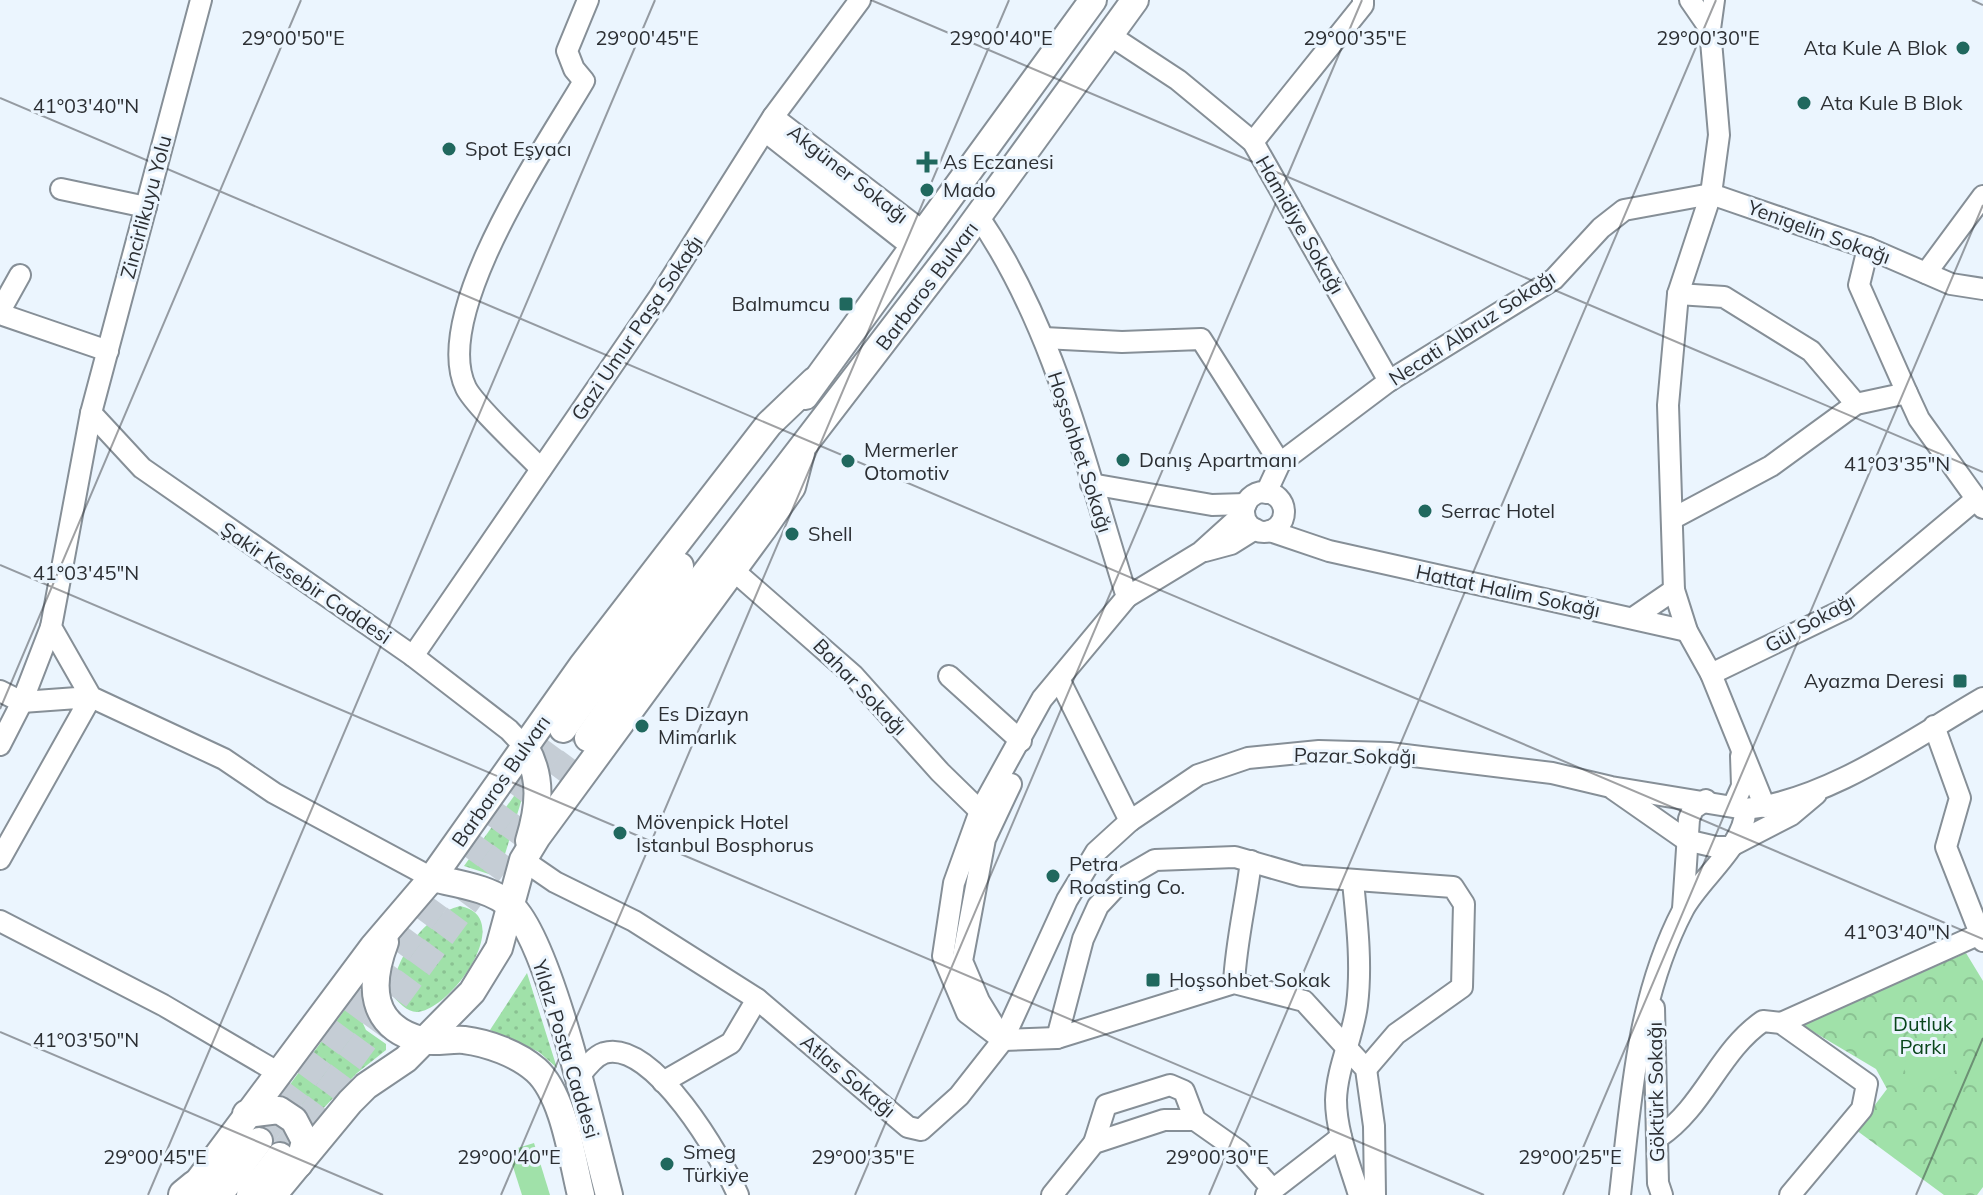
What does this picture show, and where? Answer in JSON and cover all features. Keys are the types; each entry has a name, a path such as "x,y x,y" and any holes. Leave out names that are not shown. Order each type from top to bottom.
{"main road":[{"name":"Barbaros Bulvarı","path":"1093,0 814,381 576,733 801,453 1135,0"},
{"path":"978,216 971,207 972,194 1007,136 1024,96"},
{"name":"Barbaros Bulvarı","path":"197,1193 246,1114 373,947 432,878 582,666 759,436 814,381"},
{"name":"Barbaros Bulvarı","path":"197,1193 279,1154 406,1059 458,1008 482,978 499,948 523,860 792,487 801,453"},
{"path":"523,860 535,820 538,795 537,772 525,747"},
{"path":"432,878 474,888 512,907"},
{"name":"Yıldız Posta Caddesi","path":"512,907 539,956 578,1078 609,1195"},
{"path":"394,925 378,961 374,990 380,1010 387,1018 405,1033 423,1041"},
{"name":"Yıldız Posta Caddesi","path":"423,1041 481,1044 513,1055 537,1071 554,1093 581,1195"},
{"path":"246,1114 272,1109 294,1120 305,1141 279,1154"},
{"name":"Barbaros Bulvarı","path":"250,1195 279,1154"},
{"name":"Barbaros Bulvarı","path":"273,1195 279,1154"}],"street":[{"name":"Zincirlikuyu Yolu","path":"0,745 22,702 51,627 91,413 201,0"},
{"path":"541,469 467,389 458,356 464,313 503,216 584,81 574,69 567,51 588,0"},
{"name":"Gazi Umur Paşa Sokağı","path":"413,656 660,296 770,124 860,0"},
{"path":"1253,142 1363,5 1363,0"},
{"path":"1690,0 1710,29"},
{"path":"1620,1195 1643,1022 1653,988 1683,909 1743,831 1747,807 1758,783 1740,752 1711,674 1687,631 1674,590 1668,405 1678,294 1711,194 1719,135 1710,29 1714,0"},
{"name":"Hamidiye Sokağı","path":"1108,34 1178,80 1253,142 1389,381"},
{"name":"Akgüner Sokağı","path":"770,124 854,187 916,239"},
{"path":"61,189 146,207"},
{"name":"Yenigelin Sokağı","path":"1711,194 1868,248 1951,284 1983,289"},
{"name":"Necati Albruz Sokağı","path":"1280,463 1389,381 1554,279 1601,228 1624,210 1711,194"},
{"path":"1926,273 1983,196"},
{"name":"Hoşsohbet Sokağı","path":"978,216 1013,271 1044,338 1127,597"},
{"path":"1868,248 1859,285 1919,419 1979,504"},
{"path":"20,275 0,313 108,351"},
{"path":"1678,294 1724,297 1811,351 1856,404"},
{"path":"1044,338 1122,342 1201,339 1280,463 1266,493 1253,496 1260,518"},
{"path":"1672,519 1771,466 1856,404 1907,393"},
{"name":"Şakir Kesebir Caddesi","path":"91,413 142,468 413,656 509,730 525,747"},
{"path":"1091,484 1212,505 1260,518"},
{"name":"Gül Sokağı","path":"1711,674 1845,609 1979,504"},
{"path":"1260,518 1127,597 1042,699 980,811 954,883 943,956 967,1013 1003,1040 1057,1038 1234,983 1304,1001 1366,1069 1374,1126 1375,1195"},
{"name":"Hattat Halim Sokağı","path":"1260,518 1329,551 1687,631"},
{"name":"Bahar Sokağı","path":"733,570 853,675 940,772 980,811"},
{"path":"1633,618 1674,590"},
{"path":"51,627 91,697"},
{"path":"949,676 1021,741"},
{"path":"1059,679 1130,821"},
{"path":"1003,1040 979,1001 962,961 985,839 1059,679"},
{"path":"0,691 22,702 91,697 224,759 274,793 432,878"},
{"path":"0,859 91,697"},
{"path":"1686,840 1701,845 1729,847 1791,815 1818,791 1983,698"},
{"path":"1781,1023 1982,937 1946,847 1960,798 1934,726"},
{"name":"Pazar Sokağı","path":"1003,1040 1067,900 1096,852 1130,821 1198,775 1248,758 1319,751 1457,759 1552,773 1611,787 1747,807"},
{"path":"1740,752 1747,807"},
{"name":"Pazar Sokağı","path":"1611,787 1686,840"},
{"path":"1747,807 1818,791"},
{"path":"1683,909 1686,840 1693,809 1706,800"},
{"path":"1057,1038 1083,939 1098,906 1124,878 1155,860 1235,857 1301,876 1453,887 1464,904 1462,987 1396,1034 1366,1069"},
{"path":"523,860 555,882 634,921 757,999 731,1043 663,1082"},
{"path":"1234,983 1236,946 1245,911 1251,861"},
{"path":"1353,882 1358,930 1358,1003 1348,1052 1340,1071 1336,1101 1341,1137 1359,1195"},
{"path":"0,921 163,1005 279,1073"},
{"name":"Göktürk Sokağı","path":"1653,988 1658,1183 1662,1195"},
{"name":"Atlas Sokağı","path":"757,999 908,1127 921,1130 959,1096 1003,1040"},
{"path":"1659,1137 1681,1123 1743,1034 1763,1021 1781,1023 1867,1084 1862,1109 1790,1195"},
{"path":"578,1078 594,1060 611,1053 631,1059 663,1082 686,1105 723,1164 738,1195"},
{"path":"1052,1195 1094,1143 1106,1105 1170,1085 1184,1091 1195,1120 1239,1151 1270,1193 1341,1137"},
{"path":"1094,1143 1164,1120 1195,1120"}],"green space":[{"path":"519,789 524,792 498,877 464,866"},
{"path":"460,906 476,914 482,927 481,944 473,962 447,996 432,1007 411,1011 392,995 398,967 423,928 435,918"},
{"name":"Dutluk Parkı","path":"1966,953 1983,981 1983,1187 1977,1195 1944,1195 1856,1130 1887,1089 1876,1069 1802,1025"},
{"path":"527,973 557,1068 539,1052 490,1030"},
{"path":"352,1000 366,1030 386,1044 386,1050 357,1073 315,1117 295,1098 283,1094"},
{"path":"1950,1041 1963,1067 1914,1089 1901,1063"},
{"path":"534,1143 550,1195 522,1195 508,1151"}],"tunnel":[{"path":"259,1141 563,729"},
{"path":"280,1156 588,738"}],"place":[{"name":"Ata Kule A Blok","path":"1963,48"},
{"name":"Ata Kule B Blok","path":"1804,103"},
{"name":"Spot Eşyacı","path":"449,149"},
{"name":"As Eczanesi","path":"927,162"},
{"name":"Mado","path":"927,190"},
{"name":"Balmumcu","path":"846,304"},
{"name":"Danış Apartmanı","path":"1123,460"},
{"name":"Mermerler Otomotiv","path":"848,461"},
{"name":"Serrac Hotel","path":"1425,511"},
{"name":"Shell","path":"792,534"},
{"name":"Ayazma Deresi","path":"1960,681"},
{"name":"Es Dizayn Mimarlık","path":"642,726"},
{"name":"Mövenpick Hotel Istanbul Bosphorus","path":"620,833"},
{"name":"Petra Roasting Co.","path":"1053,876"},
{"name":"Hoşsohbet Sokak","path":"1153,980"},
{"name":"Smeg Türkiye","path":"667,1164"}]}
